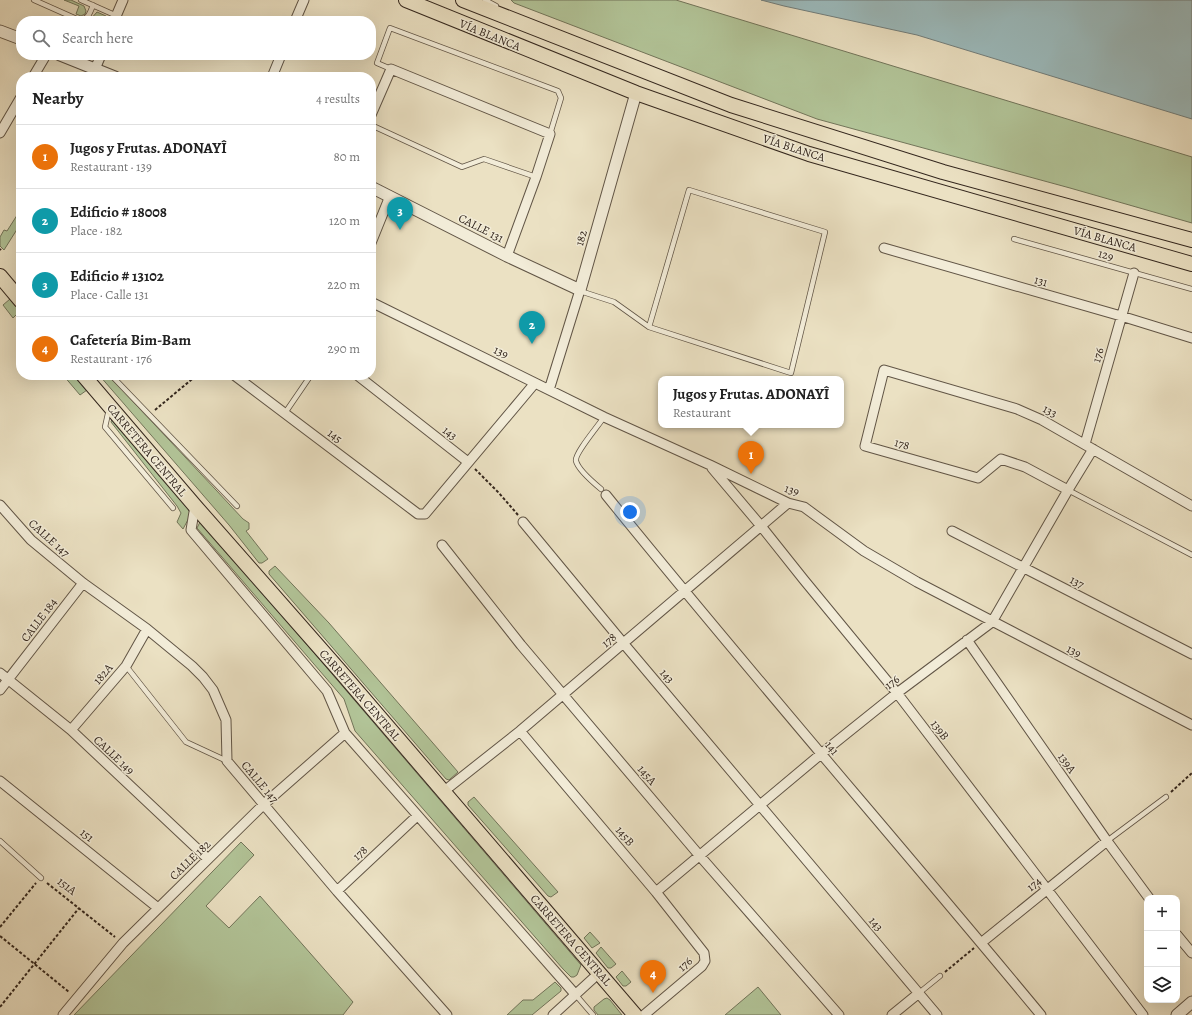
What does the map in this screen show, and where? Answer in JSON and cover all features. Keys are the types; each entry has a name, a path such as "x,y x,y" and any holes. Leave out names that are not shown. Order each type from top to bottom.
{"main road":[{"name":"VÍA BLANCA","path":"406,0 636,93 809,154 1192,264"},
{"name":"VÍA BLANCA","path":"463,0 731,105 943,172 1192,240"},
{"path":"0,276 16,295"},
{"name":"CARRETERA CENTRAL","path":"87,380 195,506 340,671 635,1015"}],"street":[{"path":"117,16 123,0"},
{"path":"297,16 304,0"},
{"path":"0,31 16,37"},
{"path":"36,72 43,60"},
{"path":"72,60 102,72"},
{"path":"95,69 99,60"},
{"path":"274,72 279,60"},
{"path":"376,104 391,69 550,134 507,256"},
{"name":"182","path":"549,390 580,290 636,93"},
{"path":"0,133 16,106"},
{"name":"CALLE 131","path":"376,189 507,256 580,290"},
{"path":"376,231 390,196"},
{"name":"131","path":"884,248 1121,316 1192,338"},
{"name":"176","path":"656,892 821,754 897,693 992,622 1068,490 1089,447 1121,316 1134,273"},
{"name":"139","path":"376,304 604,417 710,465 788,503 804,507 864,551 916,582 1192,725"},
{"name":"133","path":"884,370 1017,409 1042,420 1192,506"},
{"name":"178","path":"884,370 865,446 978,478 1001,458 1025,468 1068,490"},
{"name":"145","path":"241,380 418,514 425,514 468,462"},
{"name":"143","path":"363,380 468,462"},
{"path":"468,462 535,383"},
{"name":"139B","path":"710,465 897,693 1143,1015"},
{"name":"141","path":"604,492 684,592 981,942 1041,1015"},
{"name":"178","path":"443,792 520,731 624,644 788,503"},
{"name":"CALLE 147","path":"0,505 31,540 83,583 147,629 192,666 213,690 226,720 227,761 337,891 447,1015"},
{"path":"195,506 191,530 327,691 345,733 575,994"},
{"name":"143","path":"524,522 624,644 937,1015"},
{"name":"137","path":"952,532 1192,654"},
{"name":"145A","path":"442,545 507,628 699,856 839,1015"},
{"name":"CALLE 184","path":"0,690 83,583"},
{"name":"182А","path":"71,730 126,666 147,629"},
{"name":"139A","path":"967,640 1107,841 1147,895"},
{"name":"CALLE 149","path":"0,673 71,730 208,859"},
{"name":"145B","path":"520,731 656,892 704,953 705,961"},
{"name":"CALLE 182","path":"63,1015 123,943 158,908 263,805 345,733"},
{"name":"151","path":"0,781 158,908"},
{"name":"178","path":"337,891 417,816"},
{"name":"174","path":"981,942 1107,841"},
{"path":"1180,939 1192,953"},
{"name":"176","path":"644,1015 702,966 705,961"},
{"path":"553,1015 599,973"},
{"path":"892,1015 919,993"},
{"path":"1177,1015 1192,1002"}],"lane":[{"path":"34,0 70,16"},
{"path":"81,0 112,16"},
{"path":"485,0 498,7"},
{"path":"88,16 93,5"},
{"path":"504,10 544,31"},
{"path":"391,69 377,63 390,28 558,91 561,98 550,134"},
{"path":"376,127 462,167 484,159 536,177"},
{"path":"580,290 614,302 649,327 791,373 825,232 689,190 649,327"},
{"name":"129","path":"1014,239 1192,289"},
{"path":"117,380 237,506"},
{"path":"285,414 308,380"},
{"path":"110,406 105,427 173,508"},
{"path":"604,417 576,456 578,466 604,492"},
{"path":"1068,490 1192,555"},
{"path":"126,666 186,742 227,761"},
{"name":"174","path":"1107,841 1166,797"},
{"name":"151A","path":"0,841 41,878"},
{"path":"919,993 940,976"},
{"path":"575,994 593,1015"}],"path":[{"path":"149,414 191,380"},
{"path":"468,462 499,493 524,522"},
{"path":"1166,797 1192,773"},
{"path":"0,927 41,878"},
{"name":"151A","path":"41,878 123,943"},
{"path":"0,1007 79,908"},
{"path":"0,936 77,998"},
{"path":"940,976 981,942"}],"green space":[{"path":"64,0 71,0 84,6 86,11 85,14 81,16 76,14 79,6"},
{"path":"511,0 676,0 1192,157 1192,223 817,119 514,3"},
{"path":"97,12 106,16 93,16"},
{"path":"16,217 16,231 4,250 0,246 0,237 4,230 7,231"},
{"path":"10,299 16,304 16,315 13,318 3,305"},
{"path":"67,380 81,380 87,390 80,395"},
{"path":"103,380 113,380 243,519 249,523 249,529 246,531 268,559 262,563 259,563 229,525"},
{"path":"112,419 191,509 190,516 183,529 177,522 181,513 177,506 111,422"},
{"path":"200,522 202,522 581,965 577,975 571,977 563,969 355,731 344,699 197,528"},
{"path":"275,566 329,623 458,772 449,780 446,779 269,574 269,571"},
{"path":"474,797 558,892 551,897 548,896 468,805 468,802"},
{"path":"241,842 254,855 206,906 229,928 260,896 353,1002 343,1015 74,1015"},
{"path":"590,932 600,943 592,948 584,938"},
{"path":"601,947 616,964 611,968 608,968 596,953"},
{"path":"622,971 631,982 626,986 623,986 616,977"},
{"path":"555,982 561,988 561,991 532,1015 507,1015 523,1000 533,1000"},
{"path":"758,987 781,1015 725,1015"},
{"path":"607,998 622,1015 598,1015 594,1010 594,1007"}],"water":[{"path":"761,0 1192,0 1192,119 917,35"}],"place":[{"name":"Edificio # 13102","path":"400,230"},
{"name":"Edificio # 18008","path":"532,344"},
{"name":"Jugos y Frutas. ADONAYÎ","path":"751,474"},
{"name":"Cafetería Bim-Bam","path":"653,993"}]}
